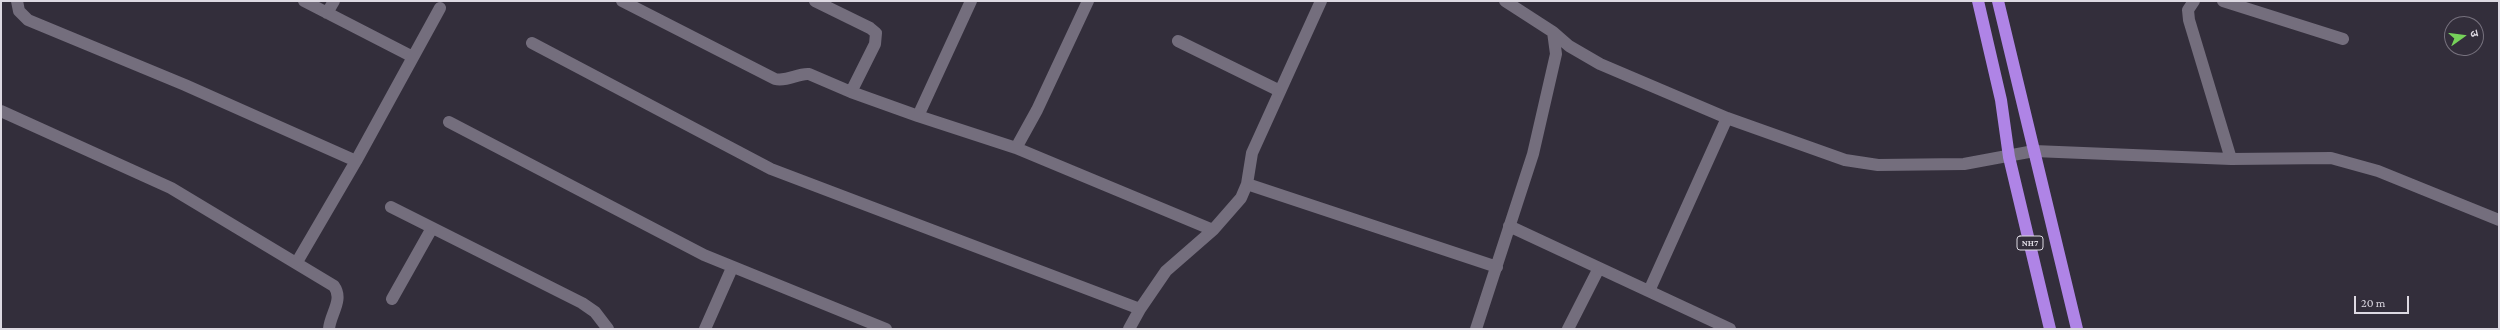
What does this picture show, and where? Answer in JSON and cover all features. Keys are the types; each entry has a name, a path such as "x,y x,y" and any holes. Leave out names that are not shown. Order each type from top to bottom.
{"highway":[{"name":"NH7","path":"1978,1 2000,100 2009,157 2050,329"},
{"name":"NH7","path":"1998,1 2077,329"}],"street":[{"path":"17,1 19,10 28,20 185,85 356,161"},
{"path":"304,1 413,57"},
{"path":"327,13 334,1"},
{"path":"622,1 775,79 782,80 803,74 809,74 851,92 918,116 1016,148 1213,230"},
{"path":"815,1 870,28 876,33 875,44 851,92"},
{"path":"918,116 971,1"},
{"path":"1016,148 1037,110 1088,1"},
{"path":"1129,329 1140,309 1166,271 1230,213 1247,184 1252,153 1321,1"},
{"path":"1505,1 1554,32 1569,46 1600,64 1727,118 1845,160 1878,165 1964,164 2009,157 2034,151 2231,159 2331,158 2378,172 2499,220"},
{"path":"2194,1 2188,10 2189,20 2231,159"},
{"path":"2223,1 2343,40"},
{"path":"297,262 356,161 440,8"},
{"path":"1476,329 1534,154 1556,54 1554,32"},
{"path":"1178,41 1280,91"},
{"path":"532,43 771,169 1140,309"},
{"path":"1,111 171,188 297,262 337,290 337,302 329,329"},
{"path":"1649,291 1727,118"},
{"path":"449,122 732,268 886,329"},
{"path":"1247,184 1497,267"},
{"path":"391,208 582,303 595,312 608,329"},
{"path":"1509,226 1730,329"},
{"path":"392,299 432,228"},
{"path":"705,329 732,268"},
{"path":"1568,329 1599,268"}]}
